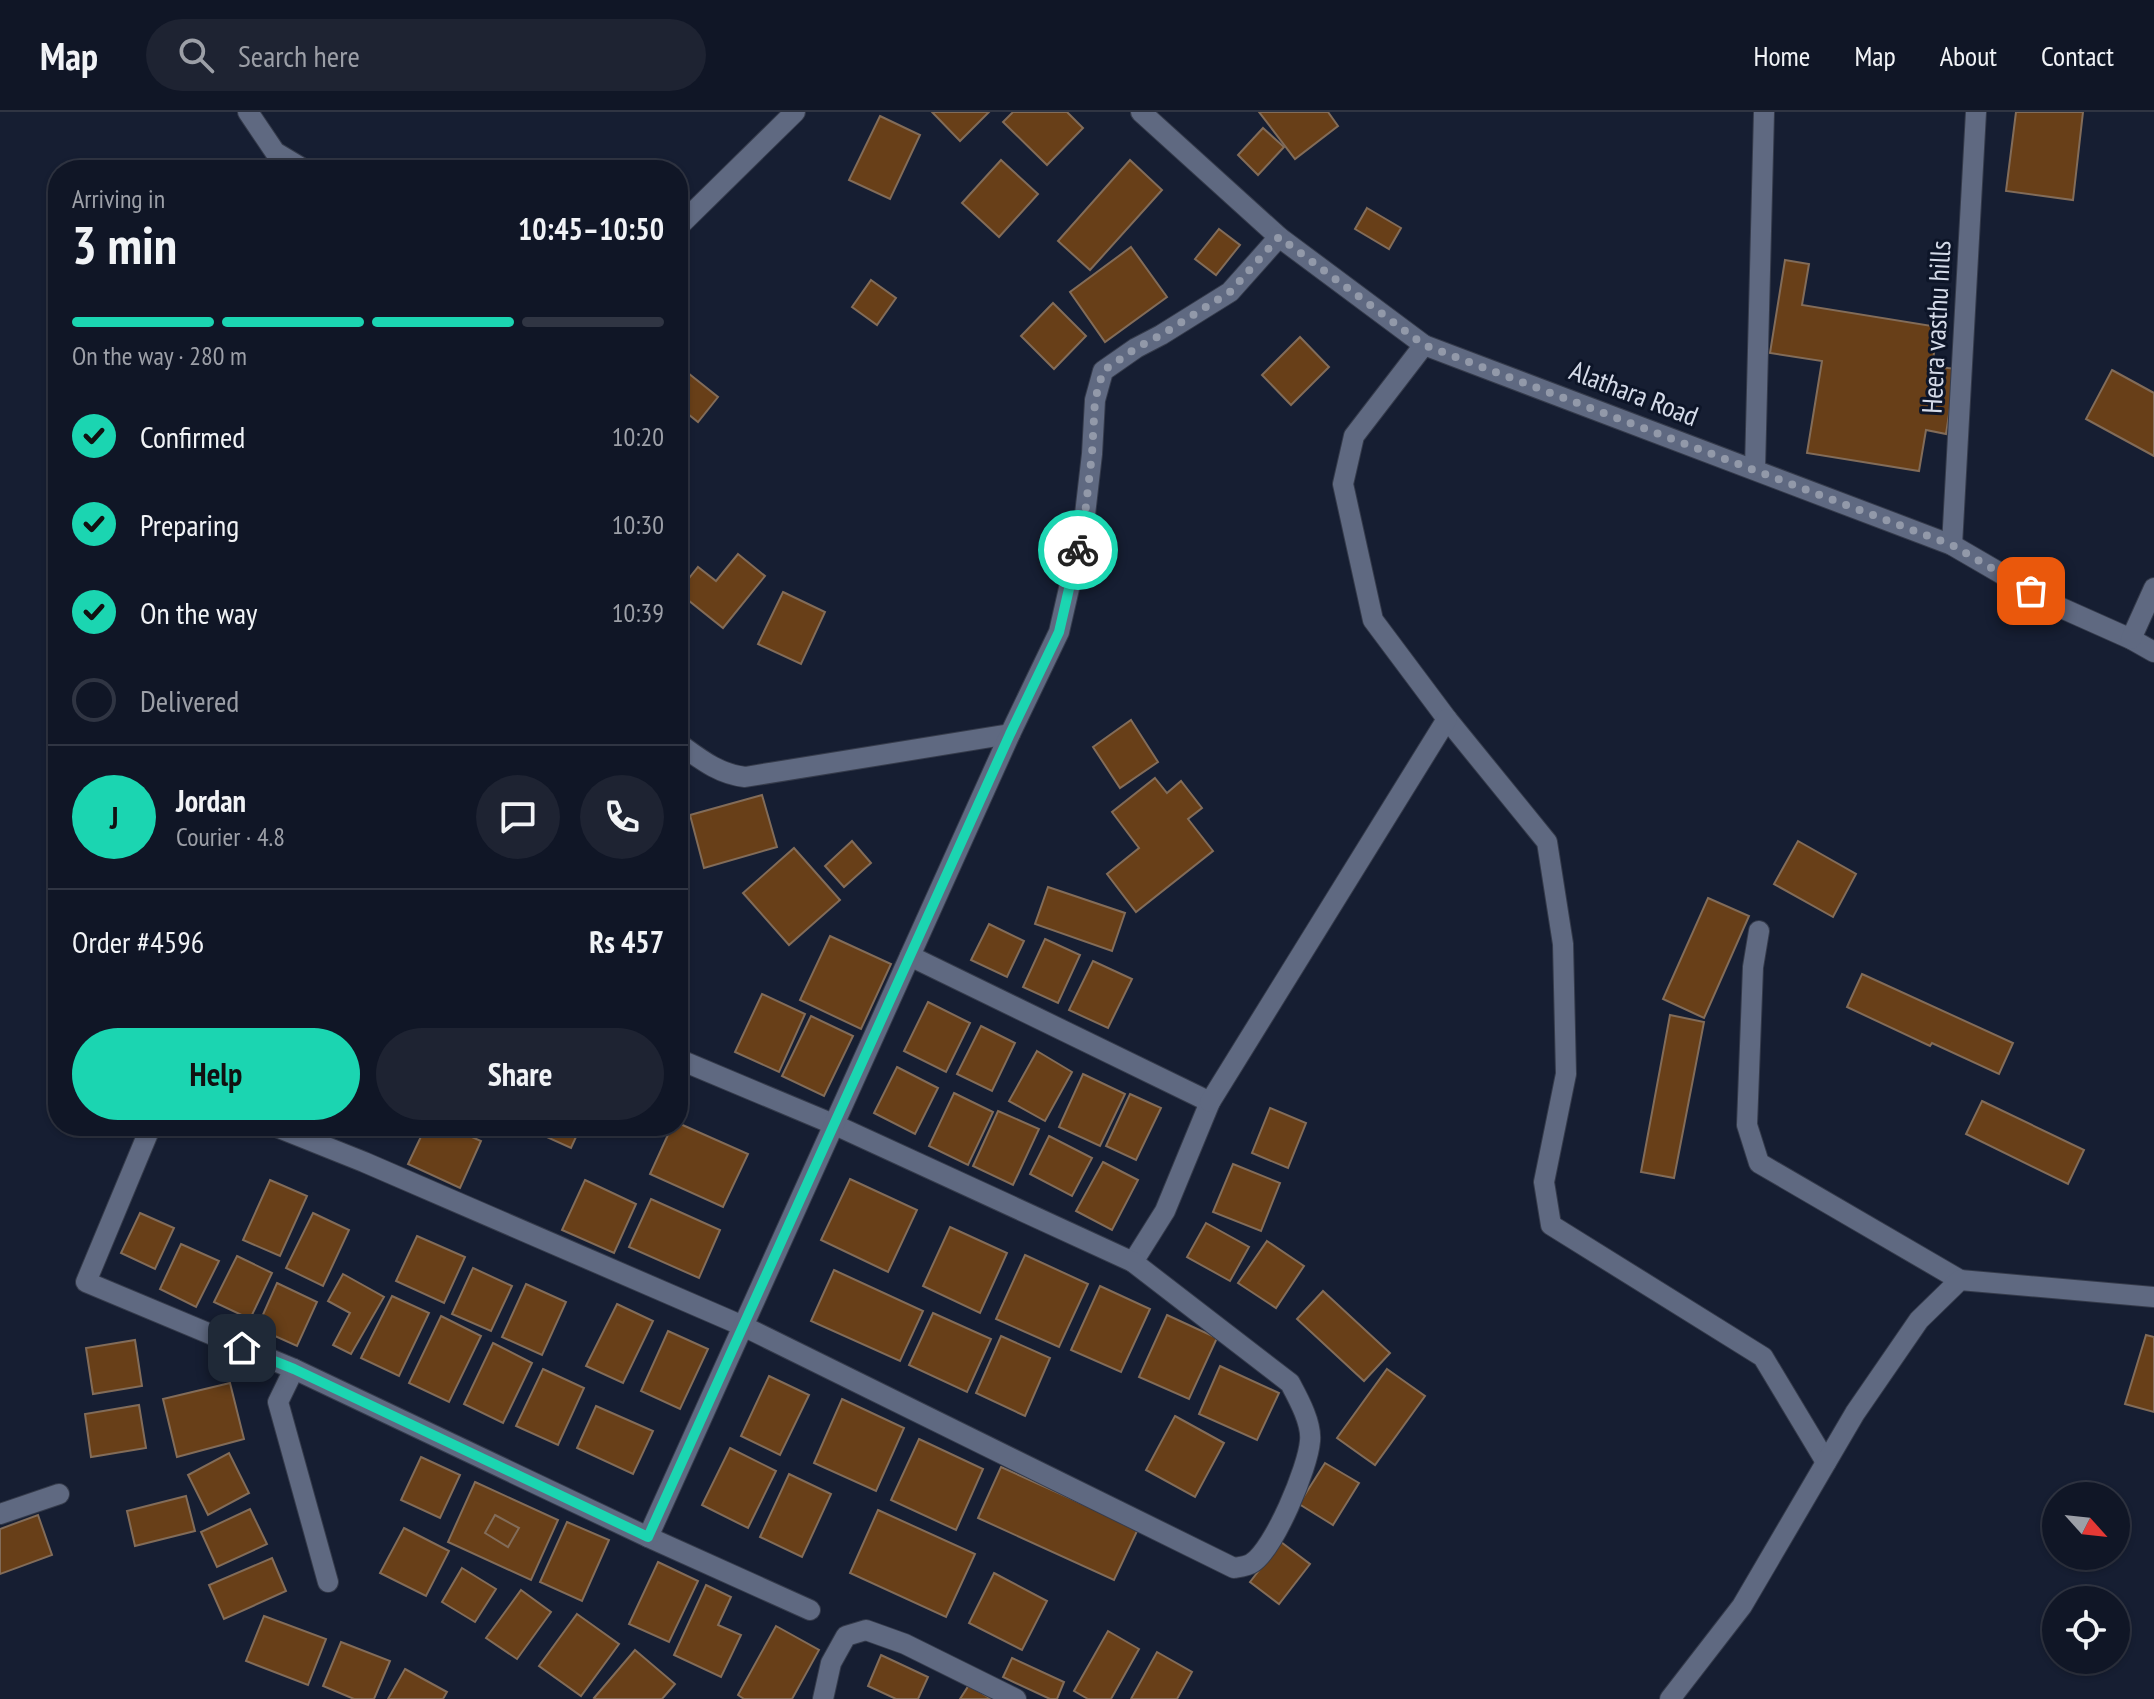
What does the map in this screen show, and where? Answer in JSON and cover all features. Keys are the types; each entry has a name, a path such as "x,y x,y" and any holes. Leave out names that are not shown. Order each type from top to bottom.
{"street":[{"path":"248,112 275,152 288,160"},
{"path":"688,217 795,112"},
{"name":"Alathara Road","path":"1141,112 1279,237 1424,345 1952,545 2057,606 2154,652"},
{"path":"1755,469 1764,112"},
{"name":"Heera vasthu hills","path":"1952,545 1976,112"},
{"path":"648,1537 1010,734 1059,632 1084,523 1095,400 1103,371 1230,292 1279,237"},
{"path":"1424,345 1354,436 1343,484 1373,620 1447,719 1547,842 1563,944 1566,1074 1544,1182 1551,1225 1763,1357 1826,1462"},
{"path":"2131,639 2154,588"},
{"path":"1133,1262 1165,1211 1210,1102 1447,719"},
{"path":"688,750 728,775 745,777 1010,734"},
{"path":"1759,931 1753,967 1747,1125 1759,1163 1960,1280 2154,1297"},
{"path":"910,956 1210,1102"},
{"path":"299,1136 743,1326 1234,1568 1251,1565 1268,1547 1305,1466 1311,1438 1301,1403 1290,1383 1133,1262 833,1124 688,1063"},
{"path":"147,1136 86,1282 294,1369 648,1537 810,1610"},
{"path":"1670,1699 1742,1606 1855,1413 1919,1320 1960,1280"},
{"path":"294,1369 278,1402 328,1582"},
{"path":"0,1514 59,1494"},
{"path":"823,1699 831,1663 846,1636 866,1630 905,1644 1016,1699"}],"building":[{"path":"932,112 989,112 960,141"},
{"path":"1013,112 1067,112 1083,128 1047,165 1003,122"},
{"path":"1259,112 1328,112 1338,126 1295,159"},
{"path":"2016,112 2083,112 2073,200 2006,191"},
{"path":"880,116 920,135 890,199 849,180"},
{"path":"1263,128 1284,147 1258,175 1238,155"},
{"path":"1001,160 1038,194 999,237 962,203"},
{"path":"1130,160 1162,190 1090,270 1058,241"},
{"path":"1367,208 1401,228 1389,249 1355,229"},
{"path":"1219,229 1240,245 1216,275 1195,259"},
{"path":"1131,247 1167,297 1105,342 1070,292"},
{"path":"1785,260 1809,264 1802,305 1938,327 1932,366 1956,369 1946,434 1926,430 1919,471 1807,453 1822,361 1770,353"},
{"path":"871,280 896,298 877,325 852,307"},
{"path":"1053,303 1086,336 1054,369 1021,336"},
{"path":"1300,337 1329,367 1291,405 1262,375"},
{"path":"2112,370 2154,393 2154,456 2086,419"},
{"path":"688,373 718,397 698,422 688,414"},
{"path":"738,554 765,576 723,628 688,600 688,580 698,567 716,581"},
{"path":"783,592 825,612 801,664 758,644"},
{"path":"1131,720 1158,762 1120,788 1093,747"},
{"path":"1155,778 1167,793 1181,781 1202,808 1188,819 1213,851 1136,912 1107,874 1139,848 1112,812"},
{"path":"762,795 777,847 704,868 690,815"},
{"path":"852,841 871,863 844,887 825,866"},
{"path":"1798,841 1856,874 1833,917 1774,884"},
{"path":"794,848 840,900 789,945 743,893"},
{"path":"1048,887 1125,913 1112,951 1035,924"},
{"path":"1708,898 1749,916 1704,1018 1663,999"},
{"path":"989,924 1024,941 1007,977 971,960"},
{"path":"830,936 891,964 861,1029 800,1000"},
{"path":"1045,939 1080,955 1058,1003 1023,987"},
{"path":"1093,961 1132,979 1108,1028 1069,1010"},
{"path":"1862,974 2013,1043 1999,1074 1847,1007"},
{"path":"762,994 805,1014 779,1072 735,1052"},
{"path":"928,1002 970,1023 946,1072 904,1051"},
{"path":"1670,1015 1704,1022 1674,1178 1641,1172"},
{"path":"811,1016 853,1036 824,1096 782,1076"},
{"path":"981,1026 1015,1043 992,1091 957,1074"},
{"path":"1037,1051 1072,1072 1045,1121 1009,1101"},
{"path":"897,1067 938,1088 915,1134 874,1113"},
{"path":"1083,1074 1125,1094 1100,1146 1059,1127"},
{"path":"954,1093 993,1112 968,1165 929,1146"},
{"path":"1130,1094 1161,1108 1136,1160 1106,1146"},
{"path":"1982,1101 2084,1150 2068,1184 1966,1134"},
{"path":"1270,1108 1306,1123 1288,1168 1252,1153"},
{"path":"998,1111 1039,1129 1013,1185 973,1166"},
{"path":"688,1127 748,1154 723,1207 650,1174 667,1136 688,1136"},
{"path":"421,1136 470,1136 481,1141 460,1188 408,1164"},
{"path":"544,1136 576,1136 571,1148"},
{"path":"1049,1136 1092,1158 1072,1196 1030,1174"},
{"path":"1103,1162 1138,1180 1112,1230 1076,1211"},
{"path":"1233,1164 1280,1183 1261,1231 1213,1212"},
{"path":"850,1179 917,1210 888,1272 821,1240"},
{"path":"270,1180 307,1196 280,1256 243,1240"},
{"path":"585,1180 636,1204 614,1253 562,1230"},
{"path":"651,1199 720,1230 699,1278 629,1247"},
{"path":"140,1213 174,1228 155,1269 121,1253"},
{"path":"313,1213 349,1230 323,1286 286,1268"},
{"path":"1206,1223 1249,1247 1230,1281 1187,1257"},
{"path":"950,1227 1007,1253 980,1313 923,1286"},
{"path":"417,1236 465,1257 444,1303 396,1281"},
{"path":"1267,1241 1304,1266 1276,1308 1238,1283"},
{"path":"181,1244 219,1261 196,1307 160,1289"},
{"path":"1025,1255 1088,1284 1059,1347 996,1319"},
{"path":"237,1256 272,1273 250,1319 214,1302"},
{"path":"473,1268 512,1286 491,1331 452,1314"},
{"path":"834,1270 923,1311 900,1361 811,1321"},
{"path":"343,1274 384,1297 351,1354 333,1345 350,1313 328,1301"},
{"path":"277,1283 317,1302 297,1346 257,1328"},
{"path":"526,1284 566,1302 542,1355 502,1337"},
{"path":"1100,1286 1150,1309 1121,1372 1071,1350"},
{"path":"1323,1291 1390,1353 1364,1381 1297,1319"},
{"path":"392,1296 429,1313 399,1376 361,1358"},
{"path":"617,1304 653,1321 623,1383 586,1366"},
{"path":"933,1313 991,1339 967,1392 909,1365"},
{"path":"1167,1315 1217,1338 1189,1399 1139,1377"},
{"path":"441,1316 481,1336 449,1402 409,1383"},
{"path":"668,1331 708,1349 680,1409 641,1391"},
{"path":"2146,1335 2154,1337 2154,1412 2125,1404"},
{"path":"1001,1336 1050,1358 1025,1416 976,1393"},
{"path":"135,1340 142,1386 93,1394 86,1348"},
{"path":"493,1343 532,1363 503,1423 464,1404"},
{"path":"1220,1366 1279,1393 1257,1440 1199,1414"},
{"path":"543,1369 584,1388 558,1445 516,1426"},
{"path":"1387,1369 1425,1396 1375,1465 1337,1438"},
{"path":"769,1376 809,1395 780,1455 741,1436"},
{"path":"230,1383 244,1439 177,1457 163,1399"},
{"path":"842,1399 904,1428 876,1491 814,1463"},
{"path":"139,1405 146,1448 91,1457 85,1414"},
{"path":"596,1406 653,1431 633,1474 577,1448"},
{"path":"1175,1416 1224,1443 1195,1497 1146,1470"},
{"path":"919,1439 983,1469 956,1530 891,1500"},
{"path":"730,1448 776,1471 748,1528 702,1505"},
{"path":"229,1453 249,1493 208,1515 188,1475"},
{"path":"421,1457 460,1475 440,1518 401,1500"},
{"path":"1325,1463 1359,1483 1333,1525 1299,1504"},
{"path":"1001,1467 1138,1529 1114,1580 978,1518"},
{"path":"789,1474 831,1494 802,1557 760,1537"},
{"path":"475,1482 558,1520 531,1580 448,1542"},
{"path":"186,1496 195,1531 135,1546 127,1511"},
{"path":"250,1509 267,1544 217,1567 201,1532"},
{"path":"878,1510 975,1554 946,1617 850,1573"},
{"path":"38,1515 52,1555 0,1574 0,1529"},
{"path":"495,1515 519,1528 508,1547 485,1533"},
{"path":"567,1522 609,1540 582,1601 540,1582"},
{"path":"404,1528 449,1551 426,1596 380,1573"},
{"path":"1281,1542 1310,1564 1279,1604 1250,1582"},
{"path":"272,1558 286,1591 224,1619 209,1585"},
{"path":"658,1562 698,1581 669,1642 629,1624"},
{"path":"462,1568 496,1589 475,1622 442,1602"},
{"path":"994,1573 1047,1601 1022,1650 969,1623"},
{"path":"706,1585 731,1597 718,1625 741,1635 721,1677 674,1655"},
{"path":"521,1590 551,1612 517,1659 486,1638"},
{"path":"577,1614 619,1644 581,1696 539,1666"},
{"path":"264,1616 326,1639 308,1685 246,1661"},
{"path":"776,1626 819,1650 792,1699 744,1699 738,1695"},
{"path":"1108,1631 1139,1649 1111,1699 1088,1699 1074,1691"},
{"path":"341,1642 390,1661 374,1699 354,1699 323,1686"},
{"path":"635,1650 675,1684 662,1699 594,1698"},
{"path":"1157,1652 1192,1672 1177,1699 1131,1699"},
{"path":"881,1655 928,1677 918,1699 896,1699 868,1686"},
{"path":"1012,1658 1064,1682 1057,1699 1050,1699 1003,1677"},
{"path":"405,1669 447,1692 443,1699 388,1699"},
{"path":"969,1685 991,1699 960,1699"}],"way so far":[{"path":"1078,550 1092,454 1095,400 1103,371 1230,292 1279,237 1424,345 1952,545 2031,591"}],"route":[{"path":"242,1348 294,1369 648,1537 1010,734 1059,632 1078,550"}]}
